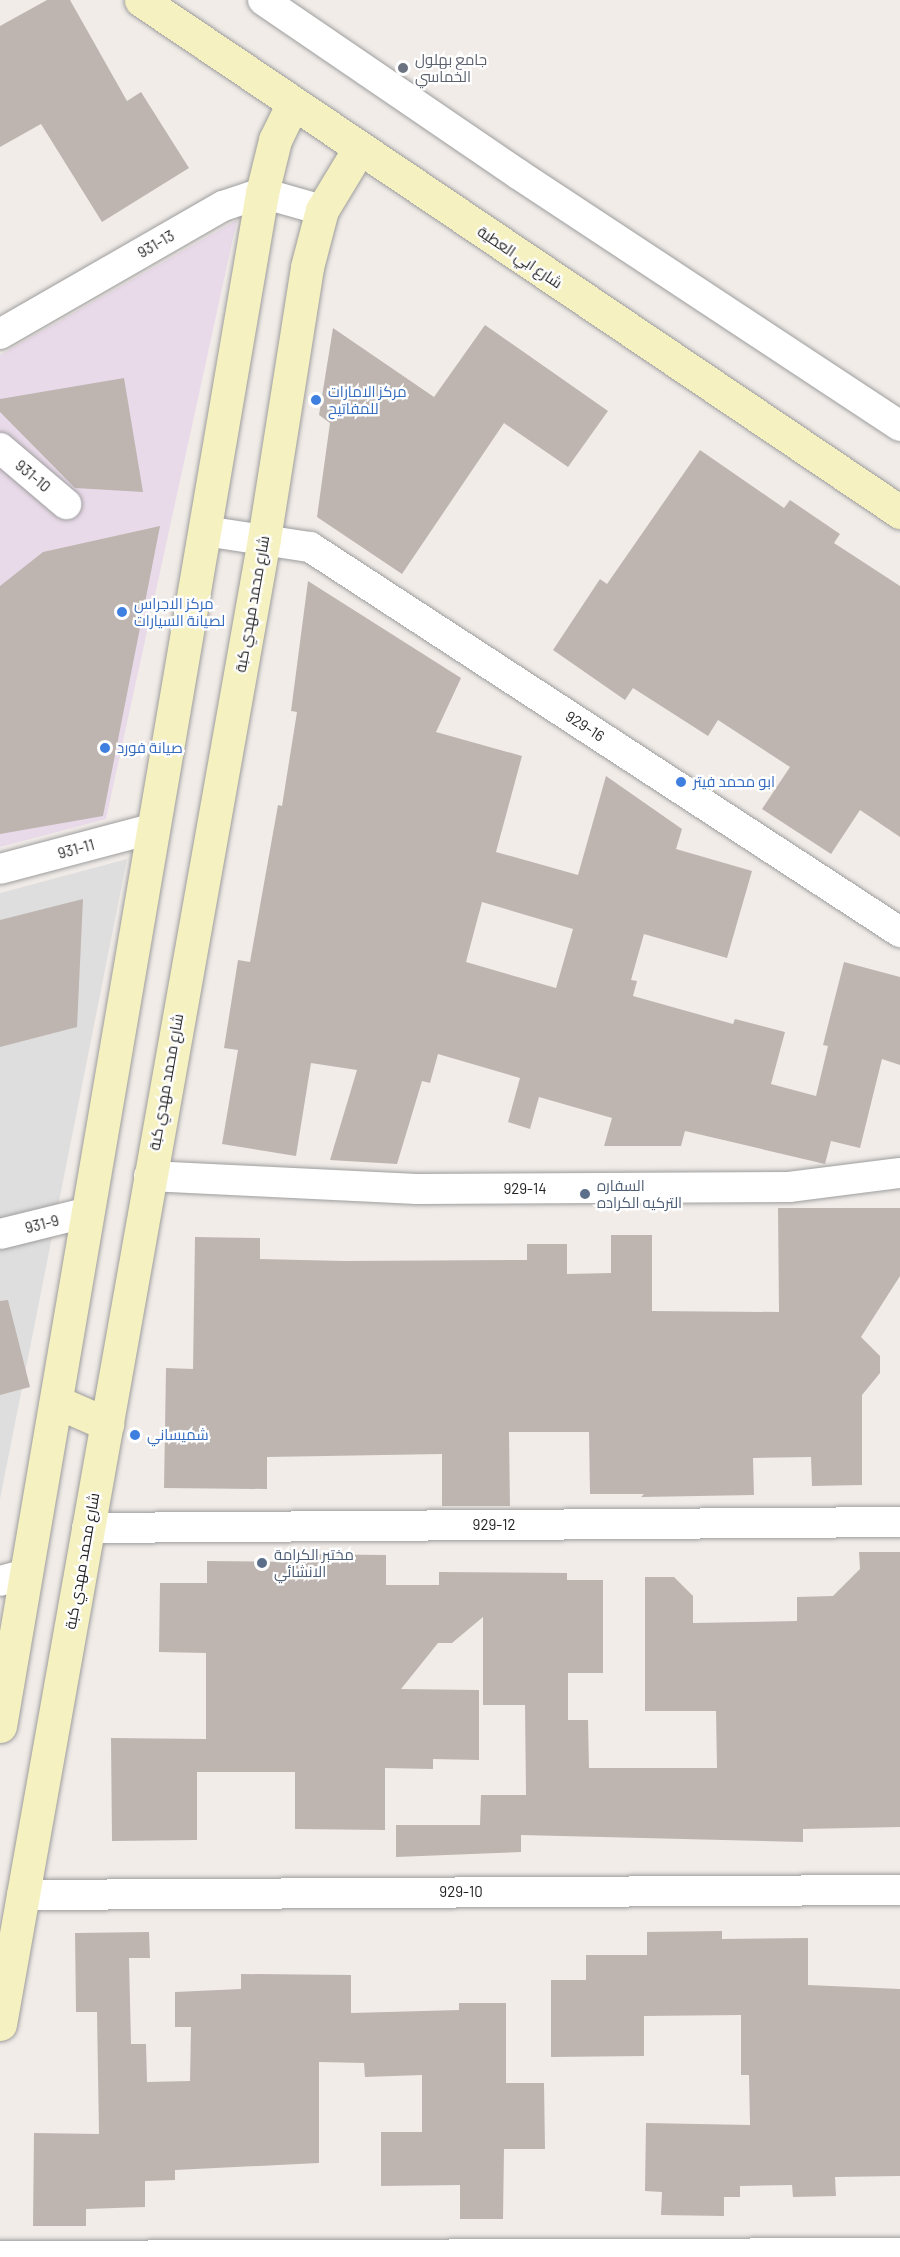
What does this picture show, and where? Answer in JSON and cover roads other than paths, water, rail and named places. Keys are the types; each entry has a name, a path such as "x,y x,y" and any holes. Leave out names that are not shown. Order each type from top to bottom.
{"street":[{"name":"شارع ابي العطية","path":"141,0 292,105 900,512"},
{"path":"263,0 518,174 900,426"},
{"path":"0,1726 13,1578 57,1402 85,1213 262,193 275,140 292,105"},
{"name":"شارع محمد مهدي كبة","path":"0,2024 264,539 307,267 322,210 359,149"},
{"path":"262,193 322,210"},
{"name":"931-13","path":"0,334 223,206 262,193"},
{"name":"931-10","path":"0,448 66,504"},
{"name":"929-16","path":"205,531 310,547 900,932"},
{"name":"931-11","path":"0,869 151,829"},
{"name":"929-14","path":"149,1176 429,1189 789,1187 900,1173"},
{"name":"931-9","path":"0,1234 85,1213"},
{"path":"57,1402 107,1424"},
{"name":"929-12","path":"87,1528 900,1522"},
{"name":"929-10","path":"22,1895 900,1890"},
{"path":"0,2256 900,2253"}],"place":[{"name":"جامع بهلول الخماسي","path":"403,68"},
{"name":"مركز الامارات للمفاتيح","path":"316,400"},
{"name":"مركز الاجراس لصيانة السيارات","path":"122,612"},
{"name":"صيانة فورد","path":"105,748"},
{"name":"ابو محمد فيتر","path":"681,782"},
{"name":"السفاره التركيه الكراده","path":"585,1194"},
{"name":"شميساني","path":"135,1435"},
{"name":"مختبر الكرامة الانشائي","path":"262,1563"}]}
